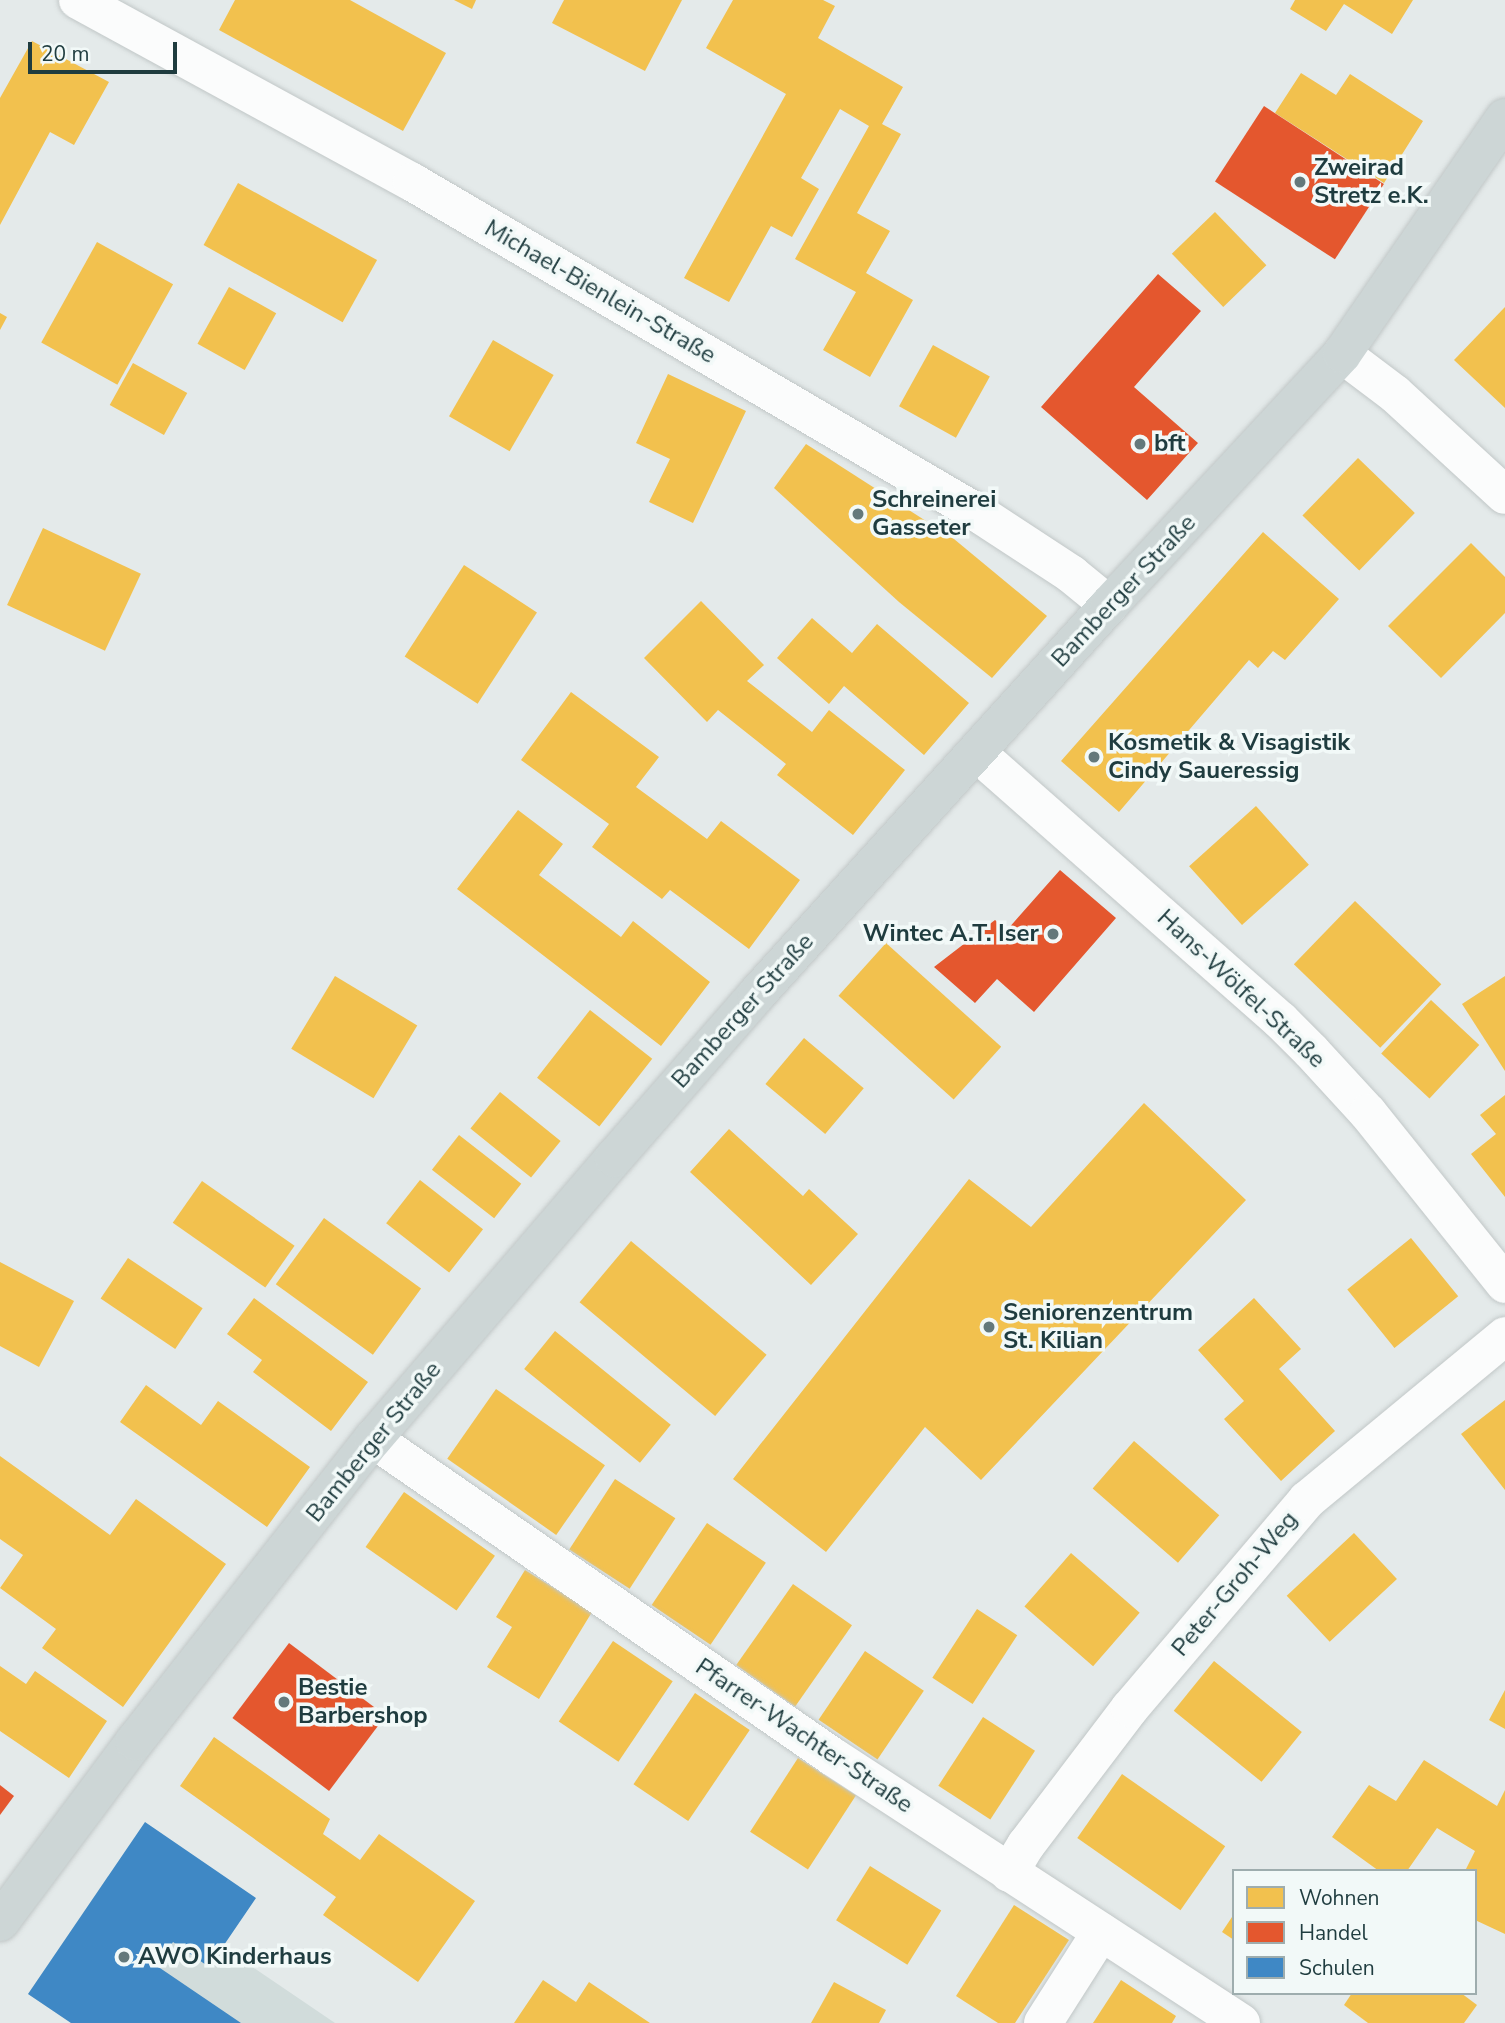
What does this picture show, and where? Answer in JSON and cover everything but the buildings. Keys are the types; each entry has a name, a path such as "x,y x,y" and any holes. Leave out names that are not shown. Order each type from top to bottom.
{"main road":[{"name":"Bamberger Straße","path":"0,1922 135,1741 373,1439 739,1014 1109,605 1342,354 1505,118"}],"street":[{"name":"Michael-Bienlein-Straße","path":"78,0 412,182 922,480 1071,574 1109,605"},
{"path":"1342,354 1395,394 1505,495"},
{"name":"Hans-Wölfel-Straße","path":"977,753 1280,1020 1311,1051 1368,1113 1505,1283"},
{"name":"Peter-Groh-Weg","path":"1009,1873 1026,1845 1130,1708 1307,1500 1505,1336"},
{"name":"Pfarrer-Wachter-Straße","path":"373,1439 833,1757 1101,1932 1226,2018"},
{"path":"1043,2023 1101,1932"}],"shaded area":[{"name":"AWO Kinderhaus","path":"108,1876 183,1927 223,1947 335,2023 71,2023 28,1994"}],"place":[{"name":"Zweirad Stretz e.K.","path":"1300,182"},
{"name":"bft","path":"1140,444"},
{"name":"Schreinerei Gasseter","path":"858,514"},
{"name":"Kosmetik & Visagistik Cindy Saueressig","path":"1094,757"},
{"name":"Wintec A.T. Iser","path":"1053,934"},
{"name":"Seniorenzentrum St. Kilian","path":"989,1327"},
{"name":"Bestie Barbershop","path":"284,1702"},
{"name":"AWO Kinderhaus","path":"124,1957"}]}
